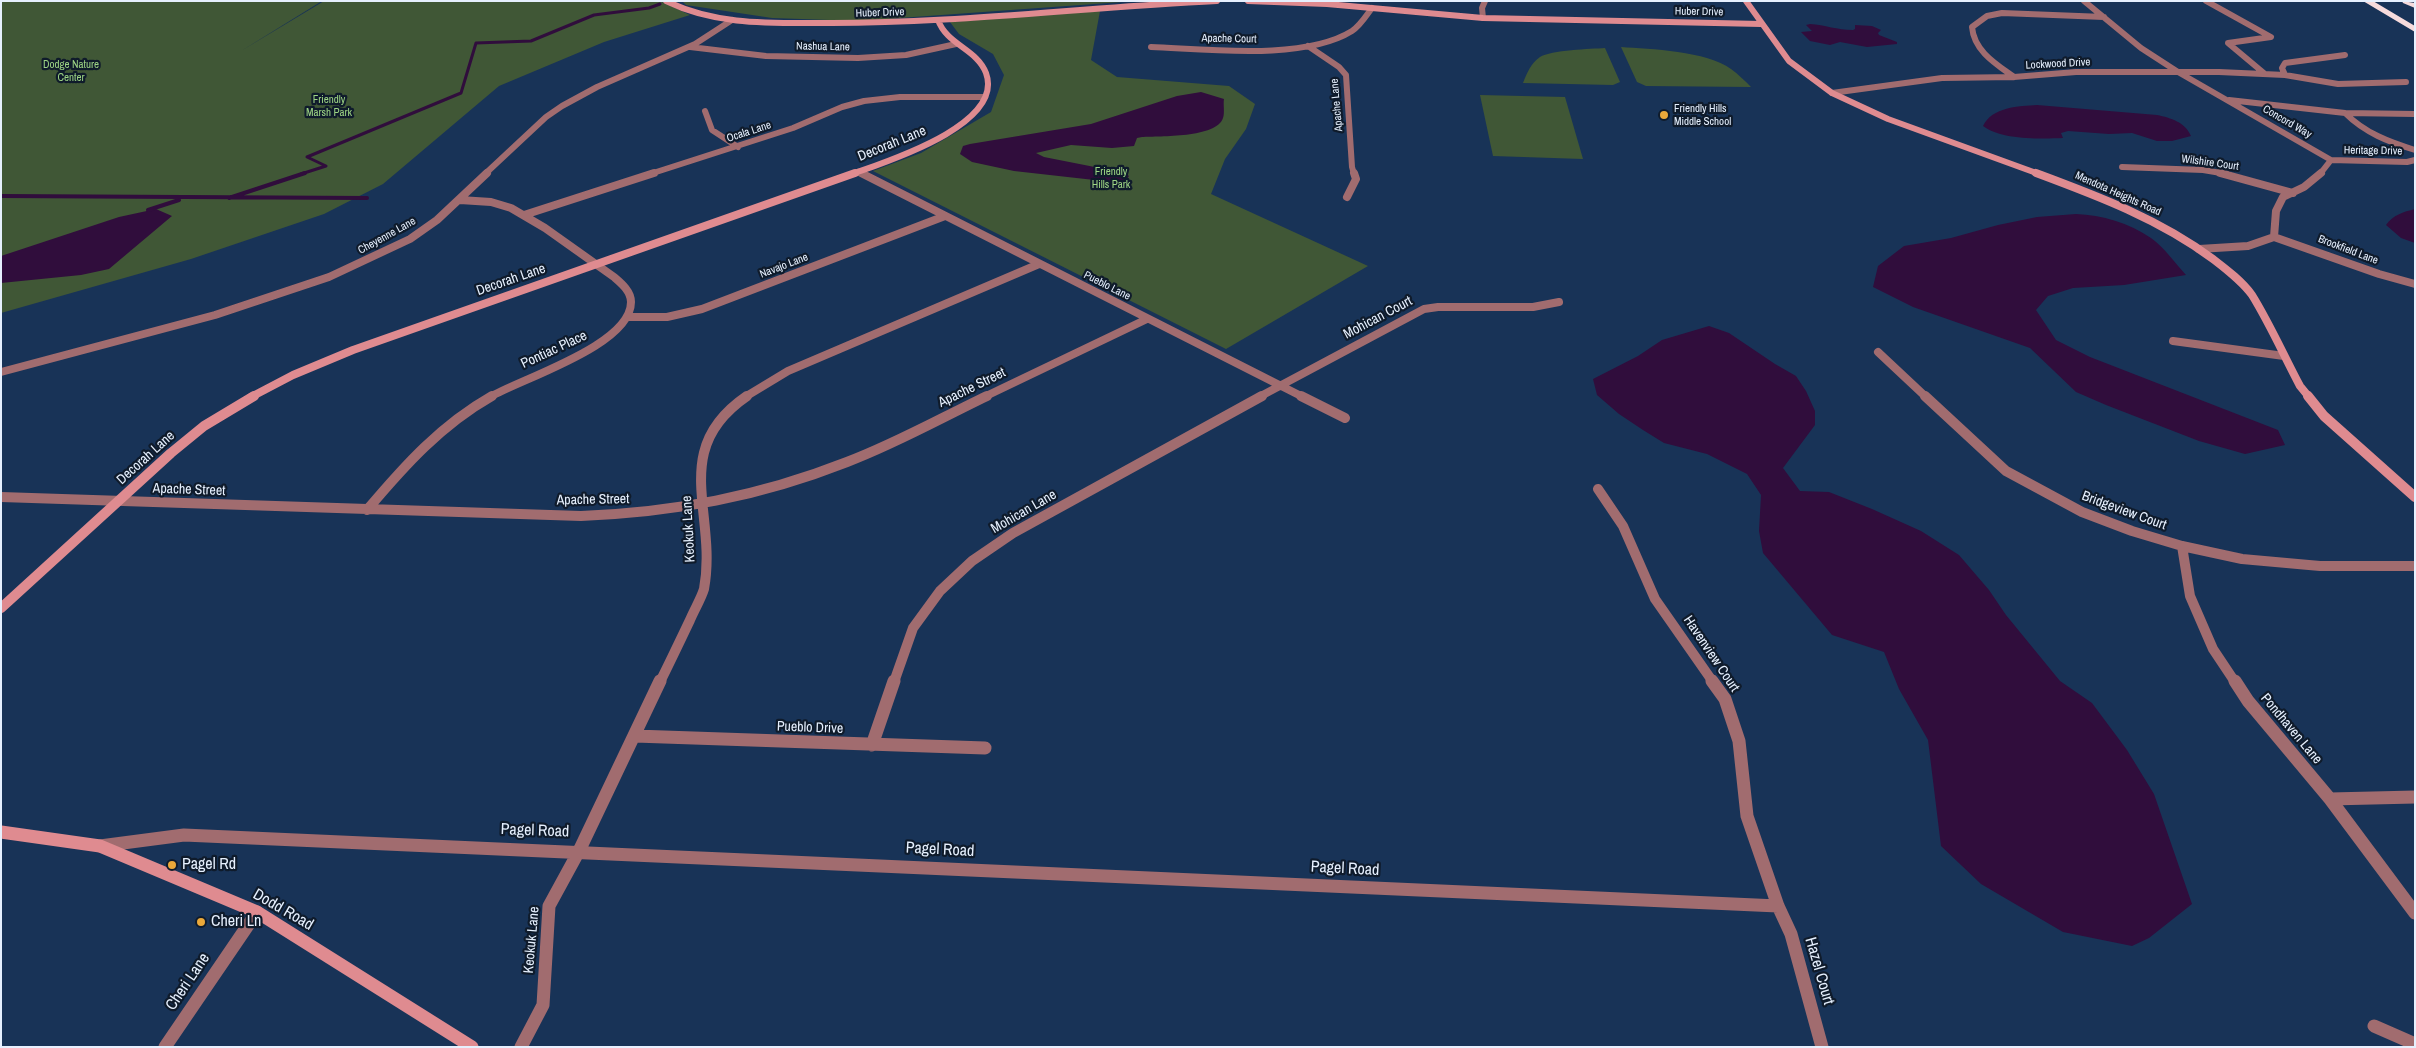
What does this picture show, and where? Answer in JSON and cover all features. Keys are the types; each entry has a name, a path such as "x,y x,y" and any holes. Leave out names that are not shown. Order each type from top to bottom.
{"highway":[{"path":"2367,1 2415,30"},
{"path":"2406,1 2415,6"}],"street":[{"name":"Huber Drive","path":"666,1 700,15 732,20 838,24 938,20 1163,3 1217,1"},
{"name":"Huber Drive","path":"1248,1 1372,8 1483,18 1762,24"},
{"path":"1483,18 1482,8 1485,1"},
{"name":"Mendota Heights Road","path":"1746,1 1789,60 1832,93 1888,119 2099,196 2156,222 2200,249 2230,272 2251,294 2300,386 2324,416 2415,497"},
{"name":"Concord Way","path":"2084,1 2141,48 2178,72 2330,160"},
{"path":"2206,1 2270,37 2228,43 2265,74"},
{"path":"1308,46 1332,40 1350,32 1372,8"},
{"path":"2014,77 1987,56 1976,42 1972,27 1987,16 2020,12 2104,17"},
{"name":"Cheyenne Lane","path":"1,372 215,315 329,277 371,260 410,239 437,220 546,117 563,104 591,89 690,47 732,20"},
{"name":"Decorah Lane","path":"1,608 170,452 204,426 247,399 293,375 353,350 859,172 909,154 939,140 965,123 980,106 988,89 986,72 975,58 942,33 938,20"},
{"name":"Nashua Lane","path":"690,47 757,56 858,58 906,55 956,44"},
{"name":"Apache Court","path":"1151,47 1263,50 1308,46"},
{"name":"Apache Lane","path":"1308,46 1339,66 1346,75 1352,168 1356,179 1347,196"},
{"path":"2284,75 2282,68 2285,63 2345,55"},
{"name":"Lockwood Drive","path":"1832,93 1942,78 2014,77 2076,72 2265,74 2284,75 2338,84 2406,82"},
{"name":"Ocala Lane","path":"524,215 738,147 793,128 842,107 864,101 900,97 984,97"},
{"path":"2228,100 2288,105 2344,113 2415,114"},
{"path":"705,111 712,130 738,147"},
{"path":"2344,113 2381,139 2415,150"},
{"path":"2200,249 2248,246 2274,237 2276,211 2283,196 2293,193 2325,171 2330,160"},
{"name":"Heritage Drive","path":"2330,160 2407,162 2415,160"},
{"name":"Wilshire Court","path":"2122,167 2203,170 2237,176 2293,193"},
{"name":"Pueblo Lane","path":"859,172 1345,418"},
{"path":"460,200 501,204 524,215 597,264 628,290 632,303 627,317"},
{"name":"Navajo Lane","path":"627,317 668,317 702,309 945,216"},
{"name":"Brookfield Lane","path":"2274,237 2312,248 2345,262 2415,284"},
{"name":"Keokuk Lane","path":"521,1047 543,1005 548,906 579,851 703,592 708,555 700,466 706,442 723,415 752,391 788,371 1039,264"},
{"name":"Mohican Court","path":"1279,386 1424,309 1438,307 1533,307 1558,302"},
{"name":"Pontiac Place","path":"367,510 418,450 454,419 506,388 593,349 615,333 627,317"},
{"name":"Apache Street","path":"1,497 581,516 644,512 704,504 780,486 848,462 1147,319"},
{"path":"2173,341 2284,356"},
{"name":"Bridgeview Court","path":"1878,352 2006,471 2082,512 2132,531 2182,546 2242,559 2320,566 2415,566"},
{"name":"Mohican Lane","path":"872,745 913,628 940,590 972,561 1013,533 1279,386"},
{"name":"Havenview Court","path":"1598,489 1623,526 1655,599 1725,699 1739,741 1747,816 1778,906"},
{"name":"Pondhaven Lane","path":"2182,546 2190,596 2213,649 2248,701 2330,799 2415,913"},
{"name":"Pueblo Drive","path":"635,736 985,748"},
{"path":"2330,799 2415,797"},
{"name":"Dodd Road","path":"1,832 100,846 257,912 472,1047"},
{"name":"Pagel Road","path":"100,846 184,835 579,851 1778,906"},
{"name":"Hazel Court","path":"1778,906 1791,934 1822,1047"},
{"name":"Cheri Lane","path":"165,1047 257,912"},
{"path":"2374,1026 2415,1044"}],"green space":[{"name":"Friendly Marsh Park","path":"1,1 322,1 241,51 324,1 660,1 690,15 604,42 499,86 383,184 324,214 191,259 1,313"},
{"path":"682,1 1136,1 858,21 772,18 686,5"},
{"name":"Friendly Hills Park","path":"1100,11 1091,60 1117,77 1229,86 1255,104 1246,129 1225,159 1211,194 1368,266 1226,349 873,171 921,153 991,112 1004,75 993,54 959,34 950,22"},
{"path":"1621,47 1678,52 1708,58 1731,69 1751,87 1646,86 1637,82"},
{"path":"1605,48 1620,82 1613,85 1523,83 1534,62 1540,57 1571,50"},
{"path":"1480,95 1565,97 1583,159 1493,156"}],"shaded area":[{"path":"1806,25 1853,30 1855,25 1872,26 1881,30 1878,33 1879,35 1897,42 1897,44 1867,47 1840,42 1830,45 1810,41 1801,32 1812,31"},
{"path":"1201,92 1224,99 1223,118 1218,125 1210,129 1187,135 1137,138 1134,146 1112,148 1071,145 1036,153 1044,157 1125,173 1129,176 1125,182 1014,171 972,162 960,154 963,146 970,144 1091,124 1177,96"},
{"path":"2037,105 2157,115 2172,119 2181,124 2191,136 2172,141 2157,141 2132,133 2109,134 2068,131 2061,133 2063,138 2033,138 2000,134 1983,126 1987,120 1999,111 2014,107"},
{"path":"156,209 172,216 109,269 81,275 1,283 1,256 119,217"},
{"path":"2415,209 2415,243 2401,238 2386,225 2399,214"},
{"path":"2076,214 2096,216 2134,228 2160,246 2186,275 2124,285 2073,288 2048,296 2036,310 2056,340 2090,357 2278,430 2285,445 2245,454 2199,441 2076,392 2030,348 1913,307 1873,287 1878,266 1904,246 1951,238 2037,217"},
{"path":"1709,326 1729,333 1796,376 1806,391 1815,411 1815,425 1783,468 1800,491 1829,492 1872,509 1921,531 1959,555 1989,590 2006,615 2060,681 2092,703 2127,750 2154,794 2192,904 2149,938 2132,946 2063,932 1981,884 1941,846 1928,740 1899,689 1884,652 1832,635 1763,553 1759,531 1761,495 1747,474 1707,454 1664,443 1619,414 1597,395 1593,379 1638,356 1662,340"}],"waterway":[{"path":"301,174 326,166 307,157 461,93 476,43 531,41 594,15 649,8 660,4"},
{"path":"231,197 305,173"},
{"path":"1,196 231,197"},
{"path":"231,197 367,198"},
{"path":"148,210 179,200"}],"place":[{"name":"Friendly Hills Middle School","path":"1664,115"},
{"name":"Pagel Rd","path":"172,865"},
{"name":"Cheri Ln","path":"201,922"}],"park label":[{"name":"Dodge Nature Center","path":"71,71"}]}
